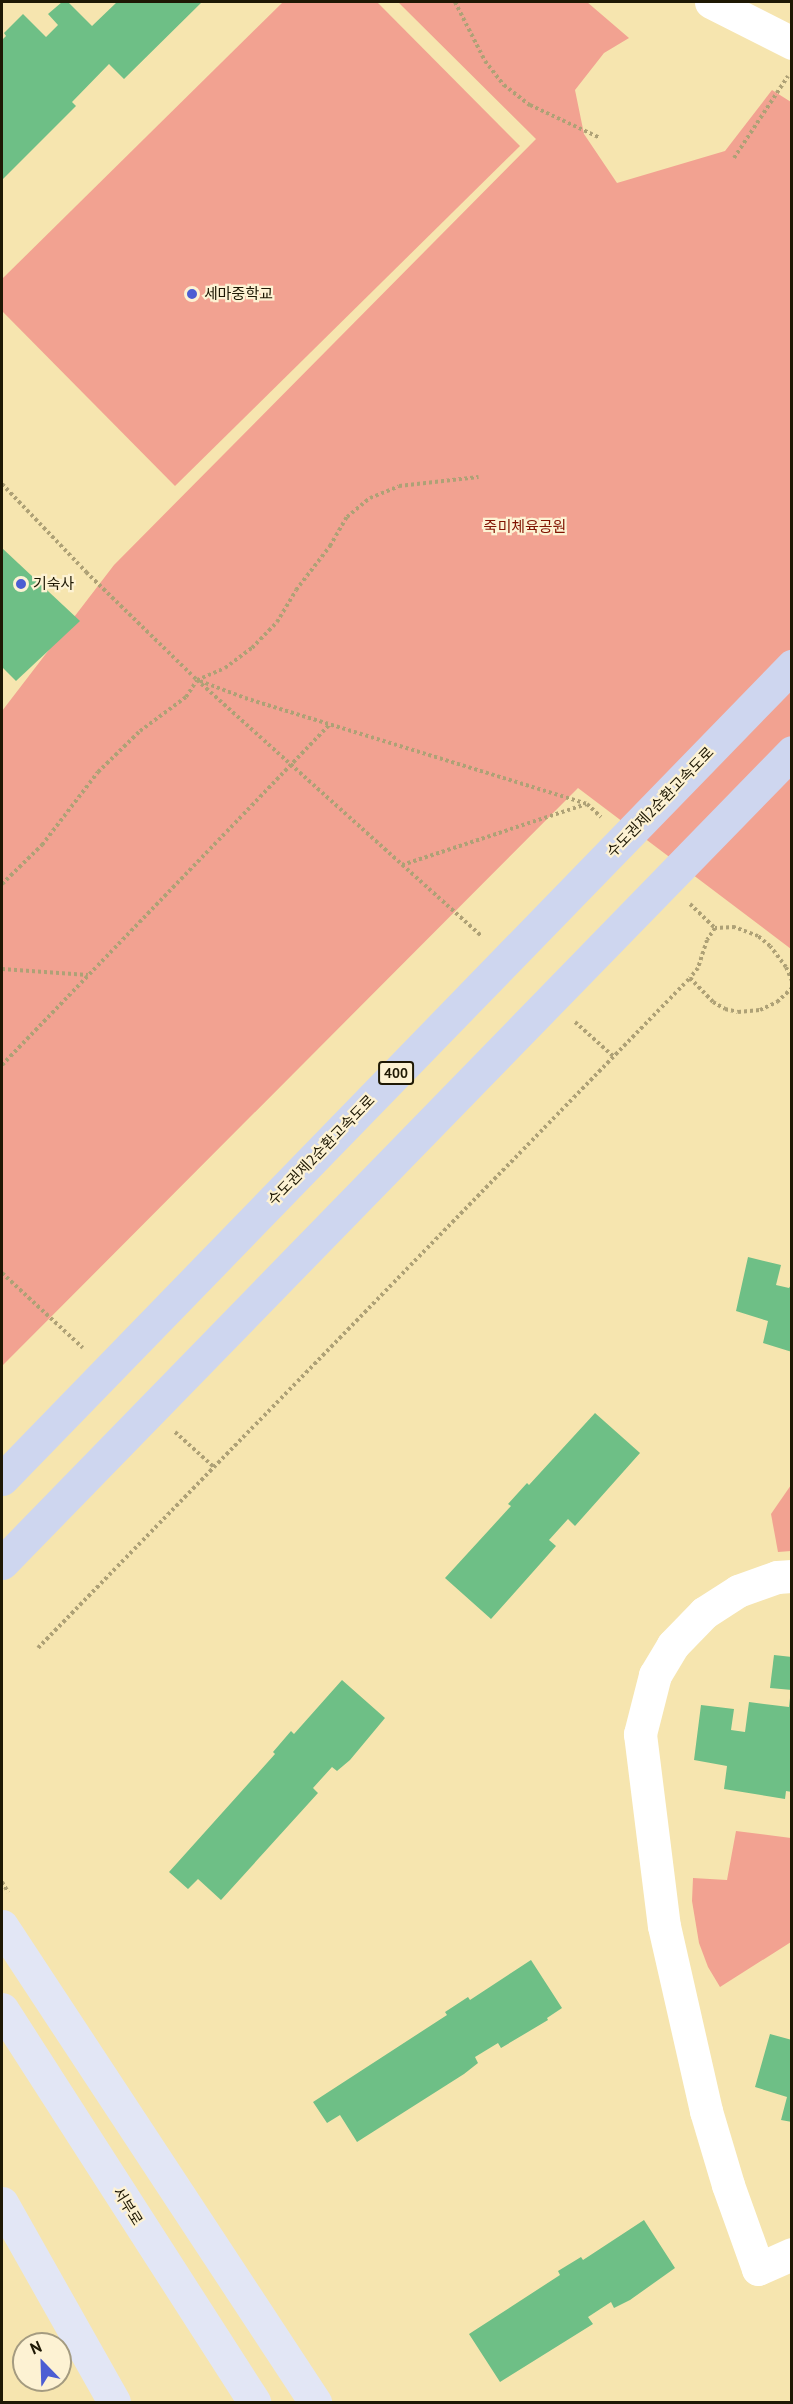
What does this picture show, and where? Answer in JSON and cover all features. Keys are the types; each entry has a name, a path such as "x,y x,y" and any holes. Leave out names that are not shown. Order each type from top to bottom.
{"highway":[{"name":"수도권제2순환고속도로","path":"2,1479 792,666"},
{"path":"2,1563 792,752"}],"main road":[{"path":"2,1926 315,2403"},
{"name":"서부로","path":"2,2009 254,2403"},
{"path":"2,2203 114,2403"}],"street":[{"path":"711,2 792,43"},
{"path":"792,1576 777,1577 738,1591 704,1613 673,1645 655,1675 640,1734 664,1926 706,2111 728,2186 758,2269 792,2254"}],"path":[{"path":"455,2 485,61 504,85 530,105 600,138"},
{"path":"735,158 792,70"},
{"path":"2,884 42,845 98,772 140,731 186,697 197,680 225,668 252,648 278,622 296,590 330,546 347,517 370,498 399,486 478,477"},
{"path":"2,484 86,572 197,680 490,945"},
{"path":"197,680 587,804 604,820"},
{"path":"2,1065 330,724"},
{"path":"402,865 587,804"},
{"path":"689,903 715,928 735,927 758,936 779,956 792,981"},
{"path":"38,1648 690,978 698,968 707,940 715,928"},
{"path":"2,969 88,975"},
{"path":"690,978 713,1002 725,1010 738,1012 760,1010 777,1002 792,988"},
{"path":"569,1016 613,1056"}],"green space":[{"name":"세마중학교","path":"283,2 377,2 520,146 175,486 2,311 2,279"},
{"name":"죽미체육공원","path":"398,2 587,2 629,38 604,53 575,90 584,134 617,183 725,151 772,90 791,102 791,949 578,788 2,1366 2,711 114,565 536,139"},
{"path":"791,1485 791,1551 778,1552 771,1514"},
{"path":"736,1831 791,1838 791,1942 720,1987 708,1967 699,1943 692,1901 693,1878 727,1880"}],"building":[{"path":"62,2 68,2 92,26 117,2 202,2 124,79 109,64 72,102 76,106 2,180 2,40 6,36 4,33 23,14 46,37 58,25 48,14"},
{"name":"기숙사","path":"2,548 80,621 16,681 2,667"},
{"path":"748,1257 781,1265 776,1285 789,1288 792,1283 792,1352 763,1343 768,1321 736,1311"},
{"path":"595,1413 640,1453 575,1526 568,1519 549,1540 556,1546 491,1619 445,1578 511,1506 508,1504 527,1483 529,1485"},
{"path":"774,1655 792,1657 792,1690 770,1688"},
{"path":"342,1680 385,1718 350,1760 337,1771 332,1767 313,1788 318,1793 221,1900 198,1879 188,1889 169,1872 275,1754 273,1752 291,1731 294,1734"},
{"path":"790,1698 792,1792 786,1791 785,1799 724,1789 727,1766 694,1760 701,1705 734,1709 731,1730 745,1732 749,1702 789,1707"},
{"path":"531,1960 562,2008 547,2018 548,2020 501,2048 498,2043 475,2057 478,2063 464,2074 357,2142 340,2115 327,2123 313,2102 447,2015 445,2012 468,1997 470,2000"},
{"path":"770,2034 792,2040 792,2122 781,2120 787,2097 755,2087"},
{"path":"644,2220 675,2268 630,2300 614,2308 611,2302 588,2317 593,2324 500,2382 469,2334 560,2275 558,2271 581,2257 583,2260"}],"place":[{"name":"세마중학교","path":"192,294"},
{"name":"기숙사","path":"21,584"}]}
